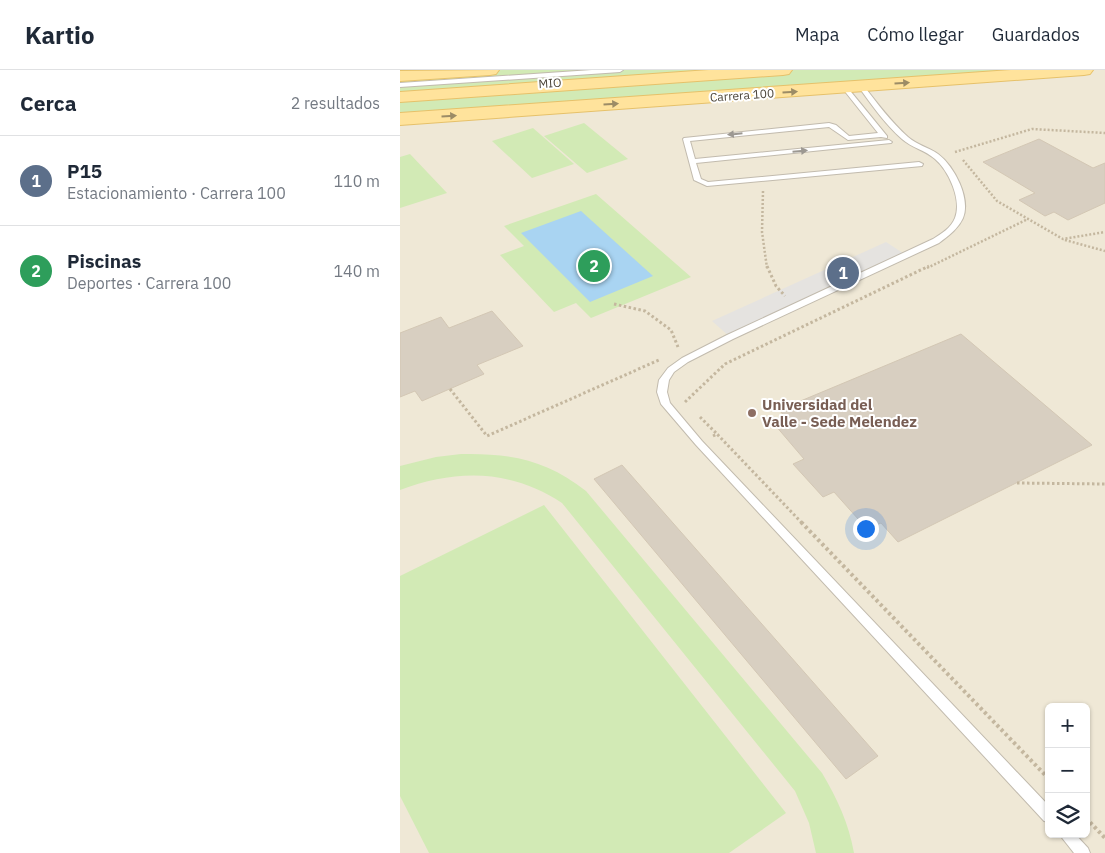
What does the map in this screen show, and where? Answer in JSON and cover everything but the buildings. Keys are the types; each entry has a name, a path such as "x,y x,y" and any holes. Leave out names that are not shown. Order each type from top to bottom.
{"main road":[{"path":"400,76 490,70"},
{"path":"400,97 783,70"},
{"name":"Carrera 100","path":"400,120 1084,70"}],"lane":[{"name":"MIO","path":"400,85 620,70"},
{"name":"MIO","path":"400,93 730,70"},
{"path":"692,161 889,142 882,135 853,87"},
{"path":"853,87 907,140 927,150 948,168 962,202 958,220 950,231 936,241 685,360 670,370 664,380 662,392 666,404 699,443 1045,812"},
{"path":"882,135 848,138 834,126 828,125 686,139 698,180 702,183 919,164"},
{"path":"1070,838 1083,853"}],"path":[{"path":"958,154 955,152 1032,129 1105,133"},
{"path":"962,159 997,201 1063,239 1105,250"},
{"path":"760,179 763,189 760,222 767,267 779,291 797,306"},
{"path":"692,408 685,401 725,364 1028,219"},
{"path":"1063,239 1105,232"},
{"path":"450,389 487,436 658,359 670,370 680,352 671,330 645,311 614,304"},
{"path":"698,414 1045,775"},
{"path":"699,443 718,434"},
{"path":"1017,483 1105,484"},
{"path":"1090,822 1105,838"}],"shaded area":[{"name":"Universidad del Valle - Sede Melendez","path":"1105,70 1105,853 400,853 400,119"},
{"path":"886,242 906,255 730,337 712,321"}],"green space":[{"path":"490,70 1084,70 400,119 400,76"},
{"path":"584,123 628,159 587,173 544,136"},
{"path":"533,128 574,164 532,178 492,141"},
{"path":"410,154 447,193 400,208 400,157"},
{"path":"596,194 691,277 591,318 576,303 554,312 500,255 524,246 504,226"},
{"path":"461,454 496,455 527,460 557,472 586,491 822,773 842,811 854,853 816,853 809,823 795,791 562,503 543,492 523,484 503,478 483,476 442,478 400,490 400,466 436,457"},
{"path":"544,505 786,813 729,853 429,853 400,796 400,576"}],"water":[{"path":"581,211 653,276 590,302 521,233"}],"place":[{"name":"Piscinas","path":"594,266"},
{"name":"P15","path":"843,273"},
{"name":"Universidad del Valle - Sede Melendez","path":"752,413"}]}
